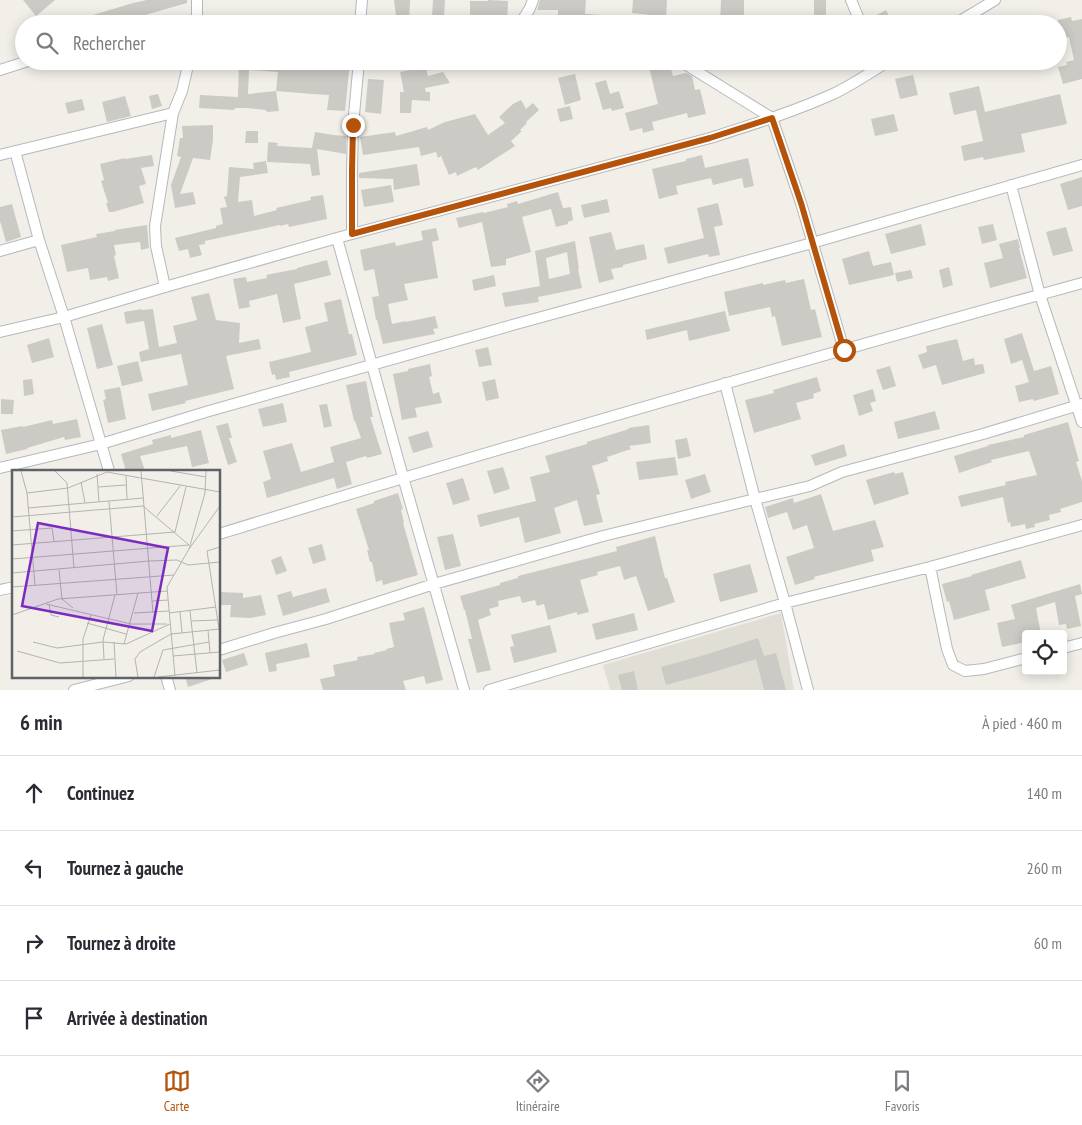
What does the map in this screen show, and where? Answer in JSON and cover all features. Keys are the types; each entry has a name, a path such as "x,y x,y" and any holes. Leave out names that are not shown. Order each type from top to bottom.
{"street":[{"path":"197,15 198,0"},
{"path":"361,15 362,0"},
{"path":"526,15 533,0"},
{"path":"851,0 857,15"},
{"path":"970,15 995,0"},
{"path":"0,70 15,65"},
{"path":"165,287 156,246 156,226 173,113 182,91 187,70"},
{"path":"352,234 352,153 358,70"},
{"path":"695,70 772,118 801,203 844,350"},
{"path":"0,332 64,317 337,238 710,138 803,107 835,93 874,70"},
{"path":"0,155 173,113"},
{"path":"16,151 39,240 64,317 109,470"},
{"path":"0,468 101,444 209,411 812,243 1082,165"},
{"path":"1012,185 1040,295 1079,404 1082,422"},
{"path":"337,238 464,690"},
{"path":"0,250 39,240"},
{"path":"220,534 403,477 725,383 1082,283"},
{"path":"725,383 808,690"},
{"path":"220,650 326,619 434,584 604,536 810,486 842,472 983,434 1079,404"},
{"path":"489,690 785,604 930,567 1082,525"},
{"path":"930,567 946,649 953,665 965,671 984,669 1022,659"},
{"path":"1067,647 1082,643"},
{"path":"74,690 121,678"}],"shaded area":[{"path":"781,613 794,690 610,690 603,665"}],"building":[{"path":"23,0 55,0 37,15"},
{"path":"147,0 187,0 187,3 145,15 93,15"},
{"path":"394,0 410,0 409,15 396,15"},
{"path":"433,0 445,0 444,15 432,15"},
{"path":"540,0 586,0 585,14 603,15 558,15 558,10 537,10"},
{"path":"633,0 667,0 666,15 632,13"},
{"path":"721,0 744,0 744,15 720,15"},
{"path":"814,0 826,0 826,15 814,15"},
{"path":"470,1 508,1 507,15 470,15"},
{"path":"886,10 888,15 876,15"},
{"path":"1071,17 1072,21 1082,19 1082,79 1063,84 1059,70 1067,70 1067,62 1074,60 1069,37 1067,37 1067,18"},
{"path":"239,70 249,70 248,94 276,91 279,111 267,112 266,110 247,108 235,108 234,110 199,108 200,95 238,97"},
{"path":"249,70 349,70 345,111 327,110 329,95 276,91 278,72"},
{"path":"427,70 428,76 443,72 450,83 425,88 426,92 430,92 430,101 412,100 411,113 400,113 400,92 404,92 400,72"},
{"path":"650,70 671,70 673,76 686,73 692,76 695,90 700,89 706,114 688,118 687,113 652,122 654,130 643,133 642,128 630,131 625,113 658,104"},
{"path":"575,74 581,100 565,105 558,78"},
{"path":"913,75 918,95 900,99 895,79"},
{"path":"368,79 384,80 381,114 365,112"},
{"path":"606,80 610,94 619,91 624,108 612,111 611,108 603,110 595,83"},
{"path":"979,86 985,112 1060,94 1067,124 1021,134 1025,152 984,160 983,157 964,161 961,146 983,141 976,110 954,115 949,93"},
{"path":"158,94 162,106 152,109 149,96"},
{"path":"125,96 131,116 107,122 102,102"},
{"path":"82,99 85,110 68,114 65,103"},
{"path":"521,100 526,109 533,103 539,110 526,122 520,130 522,131 511,141 515,146 478,170 476,167 457,176 456,172 449,175 441,156 438,158 436,152 421,156 419,147 363,155 360,137 395,132 396,136 427,127 428,130 445,122 475,114 488,135 505,123 499,117 513,104"},
{"path":"570,106 573,119 560,122 557,109"},
{"path":"894,114 898,131 875,136 871,119"},
{"path":"213,125 210,160 193,158 180,194 193,192 196,204 175,208 171,185 181,157 177,156 180,138 183,138 182,126"},
{"path":"246,131 258,131 258,143 245,143"},
{"path":"315,132 346,136 346,154 317,149 320,175 312,176 310,164 267,162 268,142 278,143 277,146 312,148"},
{"path":"152,155 154,166 141,168 146,184 139,186 144,203 109,212 101,181 104,180 100,164 125,158"},
{"path":"702,155 705,168 748,158 754,186 744,188 742,178 713,185 711,178 676,186 678,194 659,199 652,169"},
{"path":"266,161 268,173 240,177 238,202 252,200 254,216 277,210 276,208 311,200 310,197 323,195 327,219 289,227 288,224 280,225 205,241 205,244 199,245 202,255 190,258 188,249 179,251 175,238 216,228 216,226 223,224 220,208 227,207 224,197 227,196 229,167 254,169 253,163"},
{"path":"417,164 420,185 394,190 393,179 359,178 359,173"},
{"path":"1082,177 1082,206 1068,210 1060,184"},
{"path":"391,185 394,202 364,207 361,190"},
{"path":"558,192 563,208 571,207 573,220 568,222 568,224 556,227 551,209 522,217 531,252 506,259 506,265 491,267 482,222 459,228 456,218 508,207 507,204 517,201 518,204"},
{"path":"607,199 610,212 584,218 581,205"},
{"path":"718,203 723,225 714,227 720,255 709,257 708,254 668,264 664,248 704,238 697,208"},
{"path":"12,204 21,237 6,242 0,221 0,207"},
{"path":"921,224 926,245 891,254 885,234"},
{"path":"993,224 997,240 982,244 978,227"},
{"path":"147,225 149,248 141,250 140,242 114,245 116,255 114,256 119,278 108,281 107,277 90,280 88,268 67,272 61,245 97,237 96,234"},
{"path":"1066,227 1073,251 1053,256 1046,232"},
{"path":"436,228 439,240 432,242 438,278 404,284 408,300 388,304 392,324 435,316 438,328 433,329 435,334 383,344 372,297 379,296 374,269 364,271 360,250 395,242 396,246 423,240 421,231"},
{"path":"611,232 616,250 644,244 647,259 611,269 614,279 599,283 589,237"},
{"path":"1018,239 1027,278 990,288 984,263 1003,258 999,244"},
{"path":"575,241 582,288 538,297 539,302 505,307 502,293 540,286 535,251","holes":["567,252 570,274 549,279 546,258"]},
{"path":"869,251 873,266 891,262 894,275 849,285 842,259"},
{"path":"327,260 331,275 294,284 301,319 283,323 277,294 249,301 250,307 239,309 233,279 246,277 247,282 267,278 266,275 297,269"},
{"path":"949,267 953,285 943,288 939,270"},
{"path":"911,270 913,278 897,282 895,273"},
{"path":"494,275 496,286 474,291 472,280"},
{"path":"804,279 811,310 815,309 822,337 782,346 775,316 772,317 770,307 729,316 724,292 763,283 763,285 785,280 786,283"},
{"path":"209,293 216,320 240,323 239,343 259,339 261,349 226,356 234,389 152,411 148,394 188,385 181,354 141,362 139,352 149,349 144,321 126,324 124,312 153,309 159,347 177,343 173,326 197,320 191,297"},
{"path":"341,299 349,334 352,334 357,355 289,372 290,377 276,380 275,374 272,375 269,362 311,352 305,327 328,321 324,303"},
{"path":"725,311 730,331 689,341 687,330 647,340 645,330"},
{"path":"102,324 113,365 97,369 87,328"},
{"path":"1022,333 1034,371 1051,366 1059,394 1034,401 1033,399 1019,402 1015,386 1029,382 1022,360 1011,364 1004,339"},
{"path":"49,338 54,357 32,363 27,345"},
{"path":"957,339 963,361 974,358 975,365 983,364 985,373 942,385 936,365 923,369 918,355 927,352 926,346"},
{"path":"488,347 492,365 479,367 475,350"},
{"path":"138,361 143,381 122,386 117,366"},
{"path":"430,364 432,376 429,377 433,394 439,392 442,403 415,408 417,417 402,420 393,374"},
{"path":"890,366 896,386 883,390 876,370"},
{"path":"817,377 821,391 813,394 814,398 796,403 801,419 754,433 745,400 774,393 773,390"},
{"path":"32,379 34,394 24,396 23,380"},
{"path":"495,379 499,398 486,401 482,382"},
{"path":"366,381 373,417 370,417 382,454 367,458 366,456 346,462 352,484 337,489 334,478 267,498 263,482 271,479 263,451 292,443 301,472 334,462 330,447 361,438 354,421 346,385"},
{"path":"120,387 126,419 108,423 103,400 106,399 104,390"},
{"path":"873,389 876,401 870,403 873,411 859,416 853,395"},
{"path":"1,399 14,400 13,414 1,414"},
{"path":"283,403 287,422 263,427 258,409"},
{"path":"327,404 332,426 324,428 319,405"},
{"path":"935,411 940,429 898,439 894,422"},
{"path":"77,419 81,437 65,440 64,437 6,454 1,430 52,420 53,424"},
{"path":"1068,422 1079,461 1076,462 1082,481 1082,502 1060,509 1061,512 1049,515 1050,520 1034,524 1035,527 1026,529 1025,524 1011,527 1010,522 1008,523 1003,497 961,507 958,496 1006,485 1005,482 1037,475 1029,451 991,460 992,462 959,473 954,456 988,445 1024,437 1024,435"},
{"path":"228,423 232,438 229,438 237,462 228,465 216,426"},
{"path":"649,425 651,443 629,446 631,449 607,457 608,461 592,466 600,494 596,495 603,522 584,526 577,500 554,508 561,533 525,543 519,517 480,527 477,515 536,501 530,477 550,472 545,456 587,444 587,442 628,428"},
{"path":"201,430 209,463 192,467 187,446 140,456 145,470 126,470 121,454 153,444 152,440 171,435 171,438"},
{"path":"428,431 433,447 413,453 408,437"},
{"path":"687,438 691,456 678,459 675,440"},
{"path":"844,444 847,456 815,466 811,455"},
{"path":"675,457 678,475 639,480 636,462"},
{"path":"503,467 510,489 494,494 487,471"},
{"path":"894,472 895,474 903,472 909,494 874,505 866,480"},
{"path":"705,474 711,492 691,499 685,480"},
{"path":"463,478 470,500 453,505 446,483"},
{"path":"398,493 403,509 401,510 403,523 418,575 383,585 382,580 376,582 372,562 370,562 367,550 369,550 356,509"},
{"path":"821,494 833,531 875,520 884,547 871,550 874,561 814,577 815,579 795,585 786,557 814,548 807,525 793,530 787,512 768,518 765,507 793,498 794,503"},
{"path":"453,534 461,566 445,570 437,537"},
{"path":"655,536 665,578 667,578 675,602 648,611 636,576 624,580 620,566 597,572 598,575 580,580 589,612 577,615 577,612 548,620 544,604 537,606 535,600 522,603 520,596 498,601 499,606 489,609 491,615 478,620 491,670 477,673 468,639 472,639 460,596 500,585 500,583 518,578 518,576 617,551 616,547"},
{"path":"322,544 326,560 313,564 308,548"},
{"path":"281,556 287,571 276,575 271,560"},
{"path":"1021,560 1026,578 985,590 990,610 954,620 942,584"},
{"path":"750,564 758,592 720,602 713,574"},
{"path":"1080,584 1082,594 1075,596 1081,626 1067,629 1066,624 1059,625 1055,602 1036,608 1040,630 1022,630 1022,643 1002,647 997,623 1015,619 1011,605"},
{"path":"326,588 330,602 283,616 277,595 291,591 293,597"},
{"path":"220,592 243,593 243,598 261,595 266,615 250,618 230,617 231,605 220,605"},
{"path":"424,607 443,680 426,684 424,676 403,681 406,690 323,690 320,679 335,676 333,665 358,660 357,657 375,654 394,647 389,623 405,620 403,613"},
{"path":"634,613 638,630 596,640 592,624"},
{"path":"550,625 557,652 514,663 510,647 514,646 511,635"},
{"path":"758,638 764,656 776,653 786,690 764,690 756,659 666,685 661,667"},
{"path":"307,643 310,657 276,664 277,671 269,672 265,653"},
{"path":"244,653 248,665 226,672 222,660"},
{"path":"634,671 638,690 622,690 618,675"},
{"path":"186,678 215,678 188,687"}],"route":[{"path":"353,125 352,234 710,138 772,118 801,203 844,350"}]}
